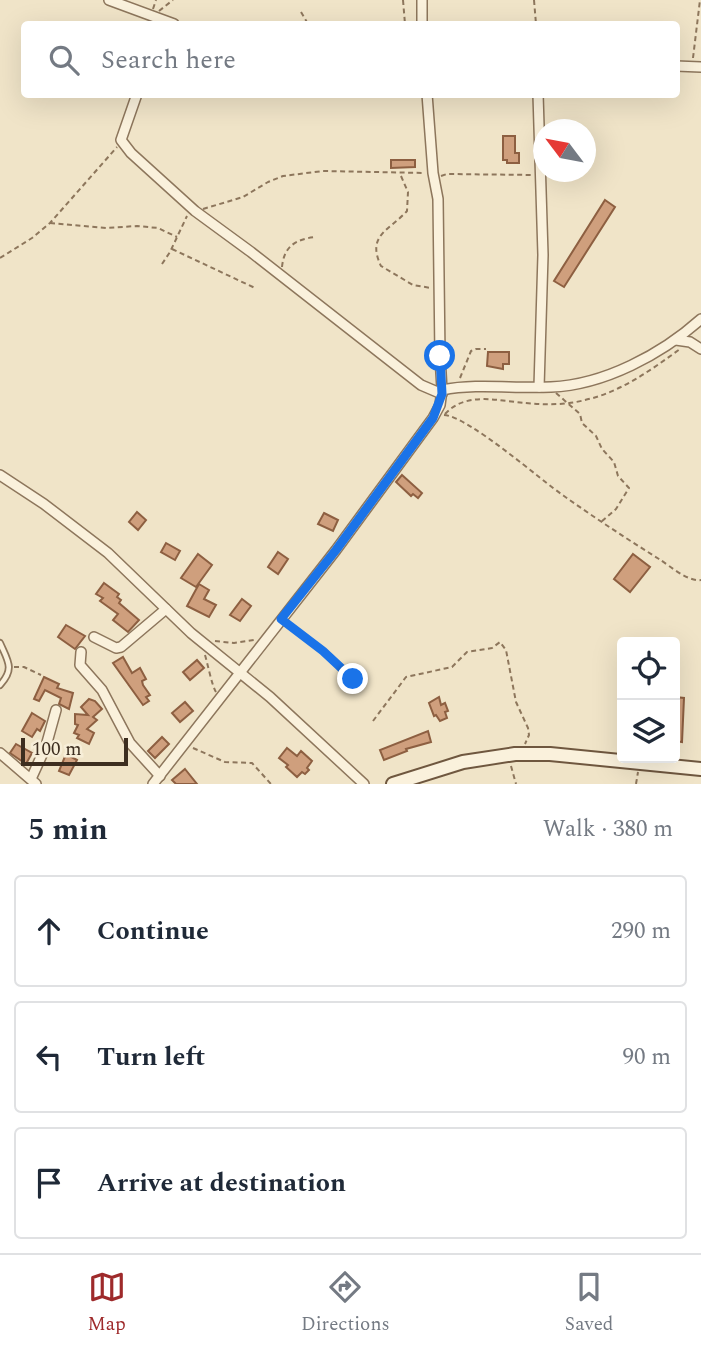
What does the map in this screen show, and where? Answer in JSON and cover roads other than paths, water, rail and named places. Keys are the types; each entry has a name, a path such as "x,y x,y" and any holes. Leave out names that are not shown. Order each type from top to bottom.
{"main road":[{"path":"393,784 463,762 511,754 550,754 701,769"}],"street":[{"path":"109,0 156,20"},
{"path":"422,0 422,21"},
{"path":"136,98 121,140 131,153 196,212 421,385 442,392 454,388 551,387 600,377 636,362 676,340 701,319"},
{"path":"153,784 336,550 433,418 442,392 438,199 428,98"},
{"path":"538,98 543,255 539,387"},
{"path":"676,340 690,342 701,349"},
{"path":"2,479 44,504 108,553 201,641 270,697 364,784"},
{"path":"94,637 116,648 121,647 166,609"},
{"path":"81,652 80,665 102,690 130,743 160,776"},
{"path":"0,753 33,781 56,710"}],"lane":[{"path":"0,643 10,667 9,675 0,685"}]}
